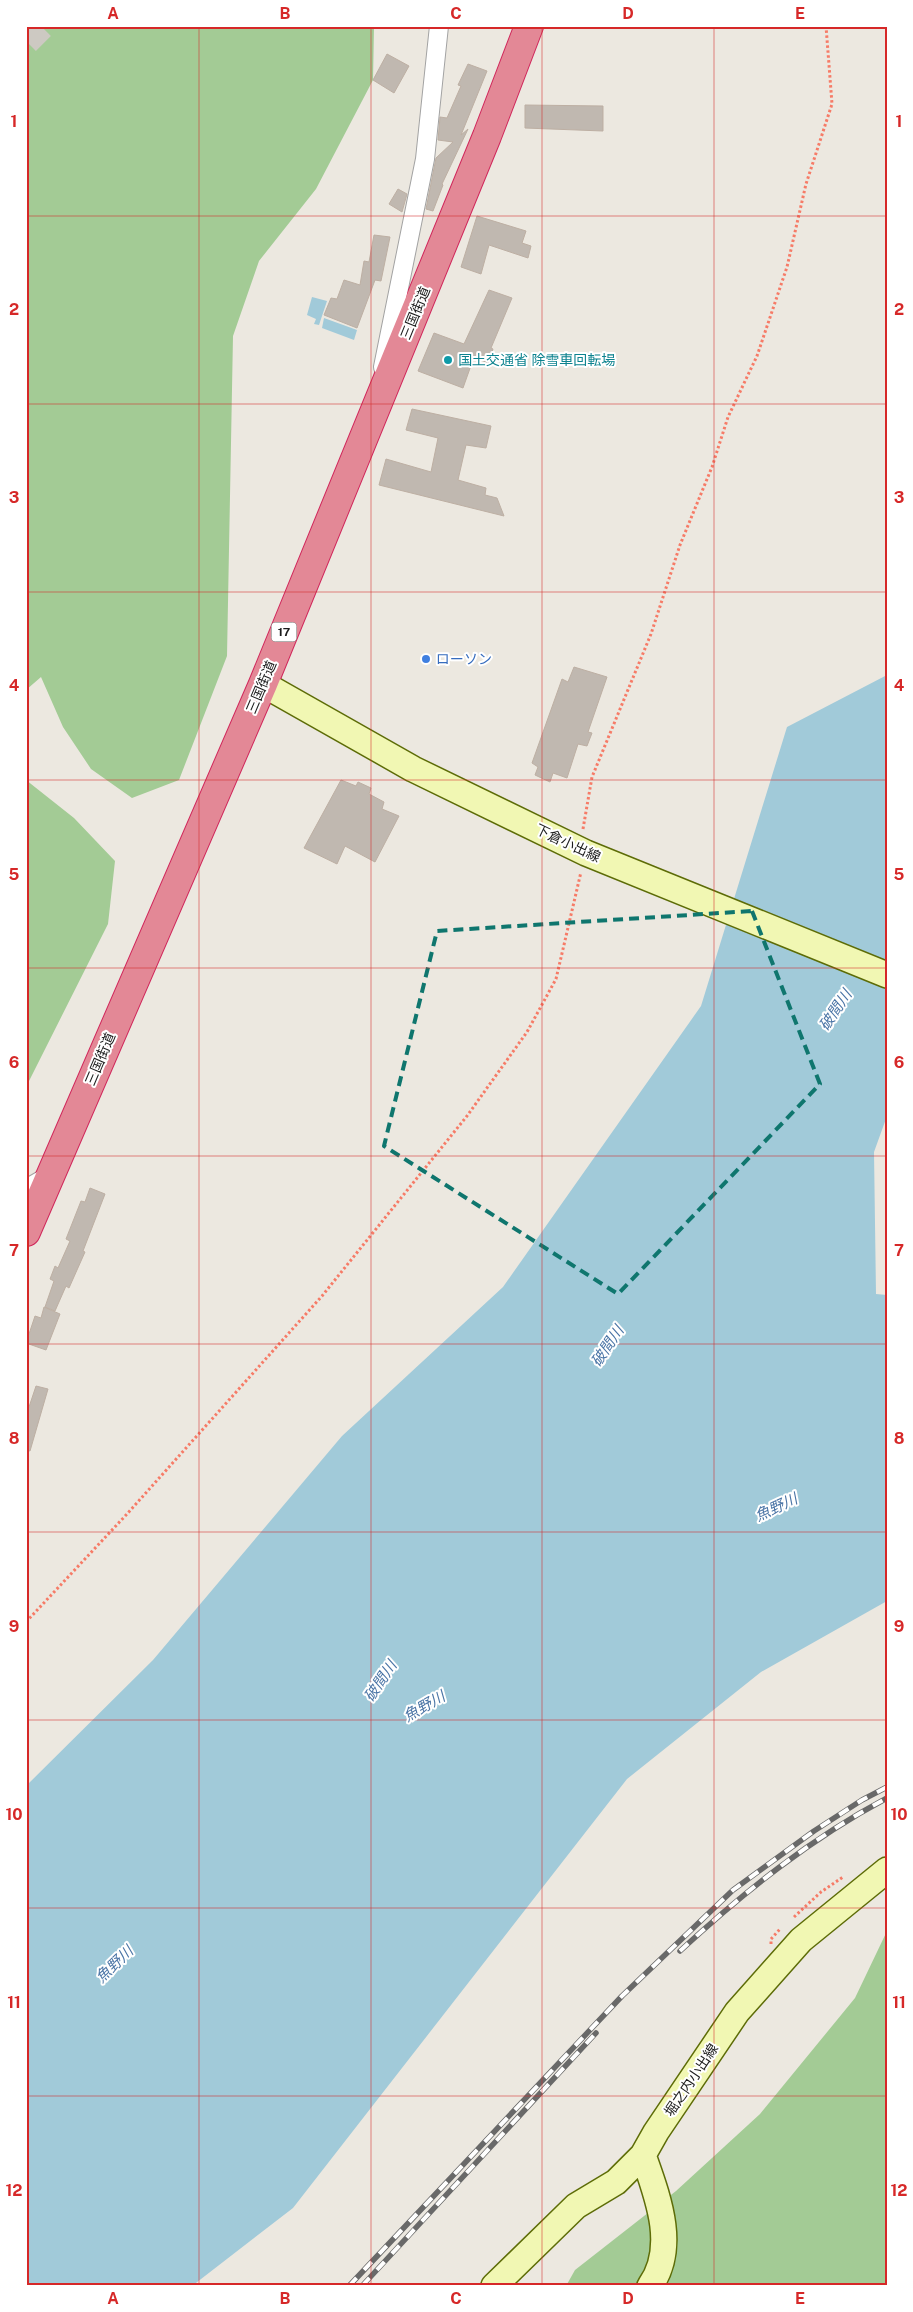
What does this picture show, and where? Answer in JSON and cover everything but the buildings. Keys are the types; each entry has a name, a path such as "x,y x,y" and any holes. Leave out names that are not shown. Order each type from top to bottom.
{"highway":[{"name":"三国街道","path":"26,1232 262,684 487,136 529,26"}],"main road":[{"name":"下倉小出線","path":"262,684 413,769 588,853 887,976"},
{"name":"堀之内小出線","path":"494,2286 576,2206 616,2182 643,2155 656,2132 737,2012 801,1940 887,1870"},
{"path":"643,2155 657,2196 663,2224 662,2256 657,2277 650,2286"}],"street":[{"path":"373,416 425,159 439,26"},
{"path":"26,1189 50,1175"}],"path":[{"path":"26,1622 127,1514 322,1296 467,1116 527,1032 556,978 588,853 592,777 651,634 680,545 712,467 728,417 757,356 787,267 806,184 832,104 826,26"}],"highlighted area":[{"path":"752,911 820,1084 618,1294 384,1146 437,931"}],"green space":[{"path":"26,26 374,26 373,80 316,189 259,261 233,336 227,656 179,780 132,798 91,769 63,727 41,677 26,690"},
{"path":"26,780 74,818 115,861 108,924 26,1087"},
{"path":"887,1931 887,2286 566,2286 575,2270 676,2191 760,2114 855,1998"}],"water":[{"path":"312,297 327,301 319,325 314,324 316,319 307,315"},
{"path":"324,318 357,330 354,340 322,328"},
{"path":"887,675 887,1116 874,1152 876,1294 887,1295 887,1601 761,1672 627,1779 293,2208 192,2286 26,2286 26,1786 153,1660 342,1436 503,1287 701,1006 787,727"}],"tunnel":[{"path":"26,41 41,26"}],"railway":[{"path":"349,2286 622,1996 733,1890 814,1831 862,1800 887,1787"},
{"path":"680,1951 753,1887 831,1831 887,1798"},
{"path":"362,2286 596,2033"}],"place":[{"name":"国土交通省 除雪車回転場","path":"448,360"},
{"name":"ローソン","path":"426,659"}],"water label":[{"name":"破間川","path":"835,1010"},
{"name":"破間川","path":"607,1346"},
{"name":"魚野川","path":"776,1507"},
{"name":"破間川","path":"380,1681"},
{"name":"魚野川","path":"424,1706"},
{"name":"魚野川","path":"114,1964"}]}
